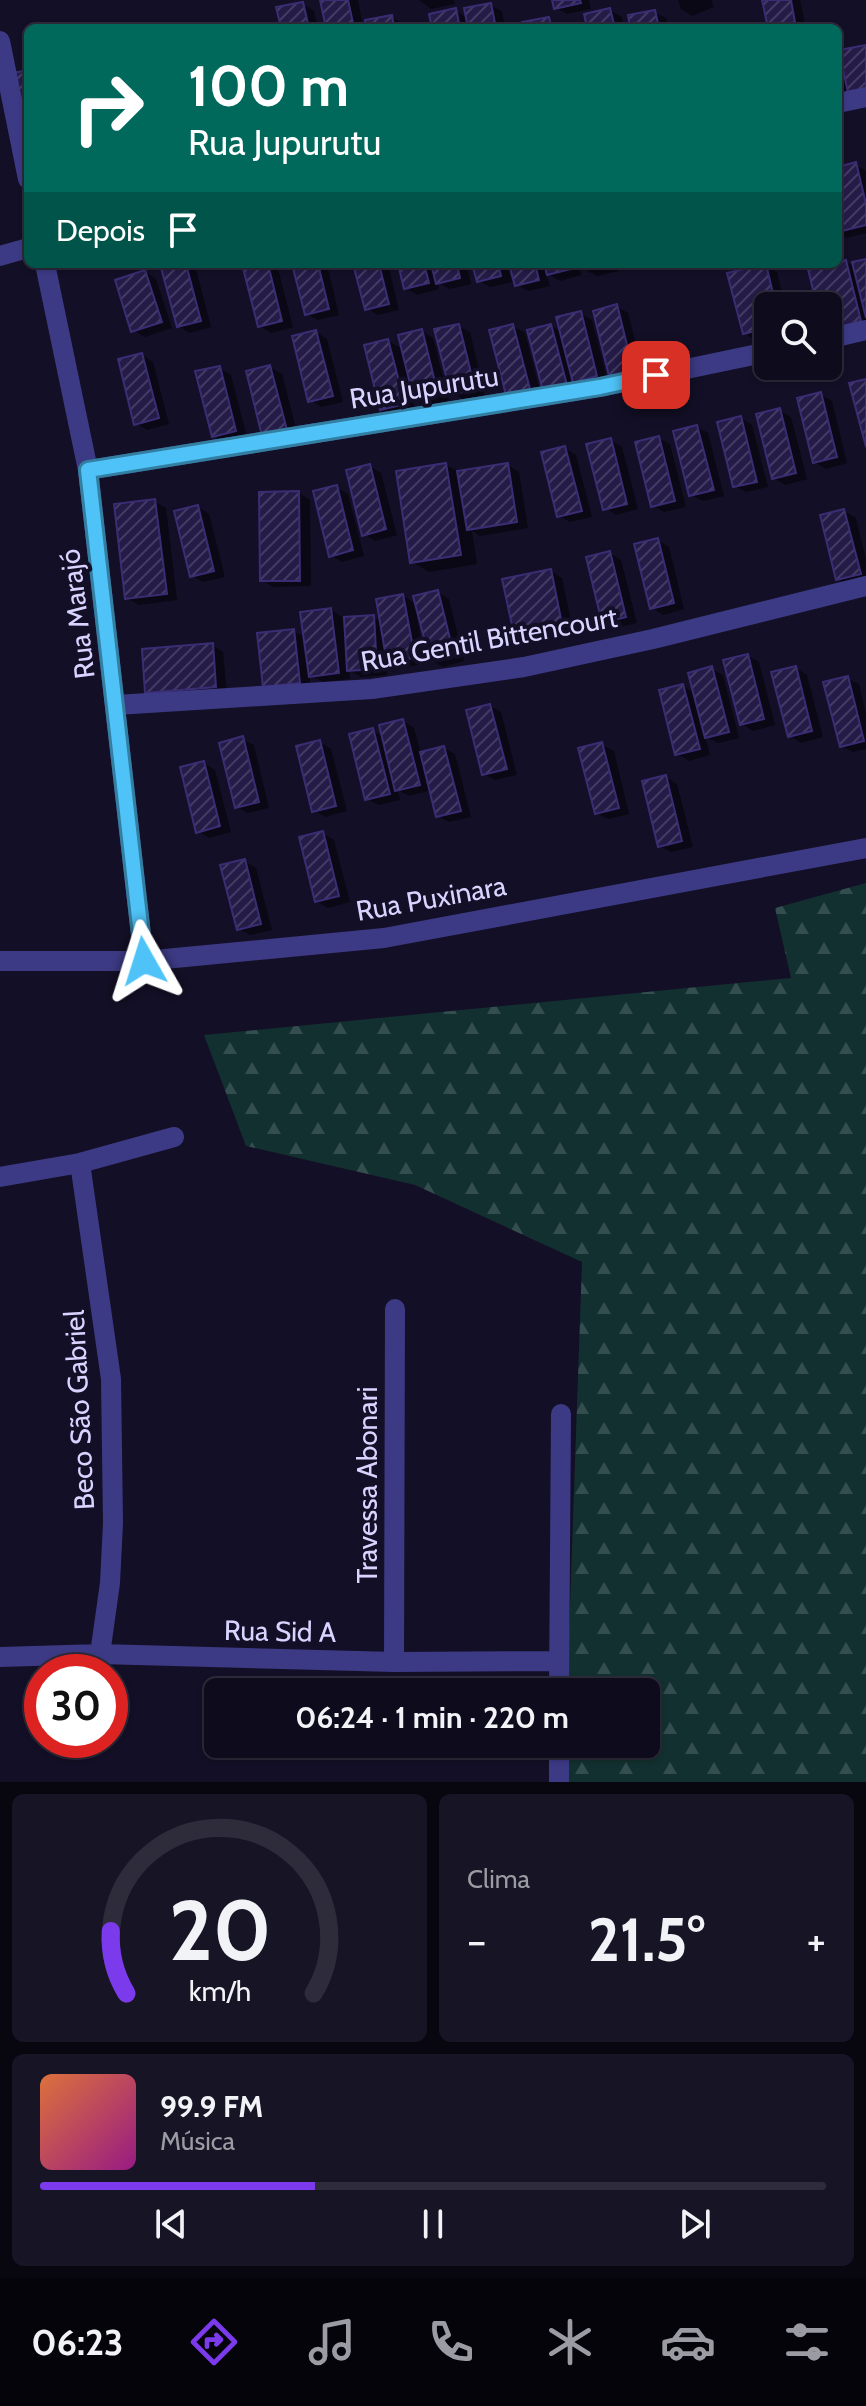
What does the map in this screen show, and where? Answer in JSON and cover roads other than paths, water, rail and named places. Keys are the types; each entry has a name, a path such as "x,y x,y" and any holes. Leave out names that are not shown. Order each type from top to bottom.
{"street":[{"path":"0,41 24,159"},
{"path":"842,102 866,97"},
{"path":"0,256 24,249"},
{"name":"Rua Marajó","path":"46,268 88,470 144,961"},
{"path":"842,336 866,330"},
{"name":"Rua Jupurutu","path":"88,470 600,387 754,355"},
{"name":"Rua Gentil Bittencourt","path":"116,705 372,689 524,667 653,639 866,586"},
{"name":"Rua Puxinara","path":"0,961 144,961 384,938 866,848"},
{"path":"0,1177 80,1163 174,1137"},
{"name":"Beco São Gabriel","path":"80,1163 111,1379 113,1523 110,1583 100,1654"},
{"name":"Travessa Abonari","path":"394,1662 395,1309"},
{"path":"559,1678 561,1414"},
{"name":"Rua Sid A","path":"128,1655 394,1662 559,1661"},
{"name":"Rua Sid A","path":"0,1657 24,1656"},
{"path":"559,1758 559,1782"}]}
